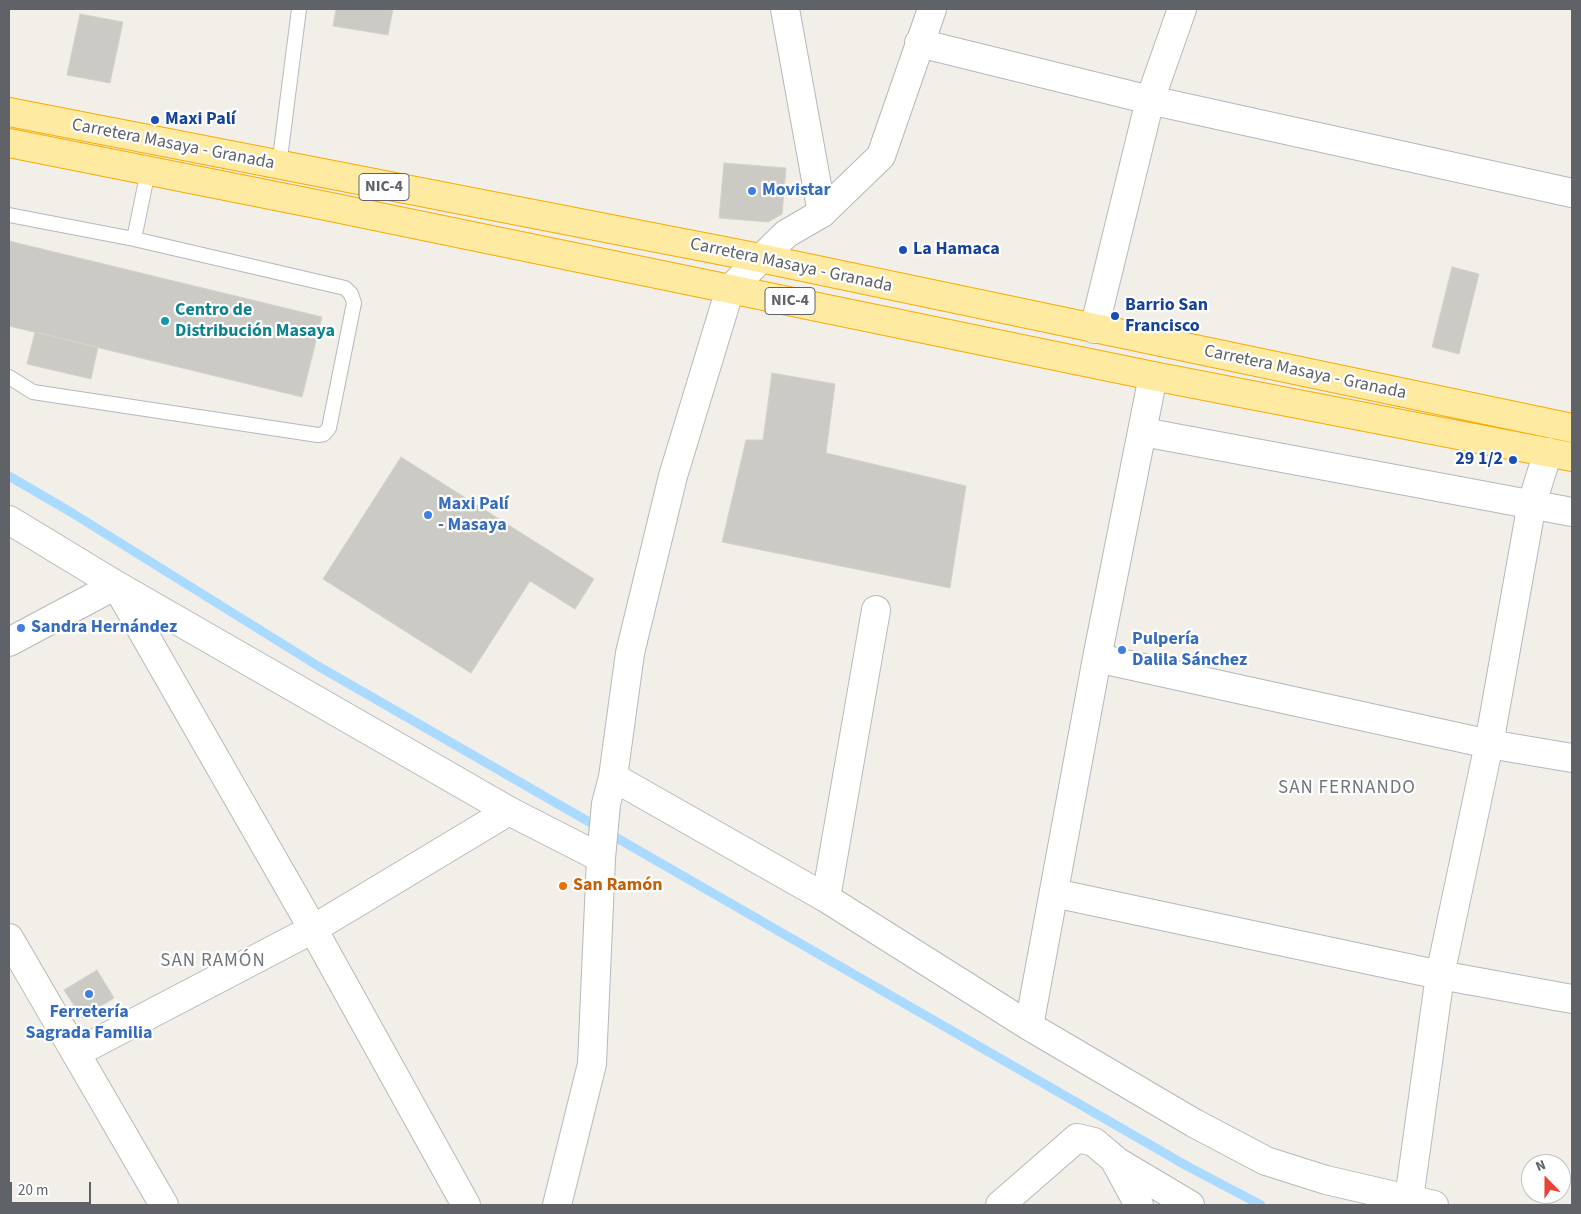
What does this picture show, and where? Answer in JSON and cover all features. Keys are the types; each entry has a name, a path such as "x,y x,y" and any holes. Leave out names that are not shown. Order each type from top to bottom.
{"highway":[{"name":"Carretera Masaya - Granada","path":"9,112 760,258 1572,428"},
{"name":"Carretera Masaya - Granada","path":"9,143 1153,376 1560,455"}],"street":[{"path":"785,9 822,213"},
{"path":"557,1205 592,1064 602,850 606,804 613,777 630,653 674,476 730,289 786,234 822,213 881,156 932,9"},
{"path":"1094,329 1150,100 1182,9"},
{"path":"919,43 1150,100 1572,193"},
{"path":"1029,1026 1097,658 1153,376"},
{"path":"1143,432 1532,503 1572,512"},
{"path":"613,777 826,898 1029,1026 1194,1123 1266,1161 1326,1180 1422,1202 1440,975 1489,744 1532,503 1560,455"},
{"path":"9,520 116,585 509,811 602,850"},
{"path":"9,642 116,585"},
{"path":"116,585 313,929 466,1205"},
{"path":"826,898 876,610"},
{"path":"1097,658 1489,744 1572,758"},
{"path":"76,1053 313,929 509,811"},
{"path":"1054,893 1440,975 1572,999"},
{"path":"9,938 164,1205"},
{"path":"1000,1205 1077,1138 1094,1142 1114,1159 1190,1205"},
{"path":"1114,1159 1139,1205"}],"lane":[{"path":"279,166 299,9"},
{"path":"134,239 148,171"},
{"path":"9,215 134,239 346,288 351,294 354,304 329,428 324,434 318,436 33,392 9,377"}],"building":[{"path":"336,9 393,9 388,35 333,26"},
{"path":"80,14 123,22 110,83 67,75"},
{"name":"Movistar","path":"724,163 786,168 782,214 768,222 719,218"},
{"name":"Centro de Distribución Masaya","path":"9,241 322,317 302,397 9,326"},
{"path":"1452,267 1479,274 1459,354 1432,347"},
{"path":"35,332 98,347 91,379 27,364"},
{"path":"772,373 835,384 826,453 966,486 950,588 722,542 746,440 763,440"},
{"name":"Maxi Palí - Masaya","path":"401,457 594,579 575,609 530,581 471,673 323,579"},
{"name":"Ferretería Sagrada Familia","path":"97,970 114,998 82,1018 64,990"}],"waterway":[{"path":"9,476 69,511 318,666 1187,1166 1261,1205"}],"place":[{"name":"Maxi Palí","path":"155,120"},
{"name":"Movistar","path":"752,191"},
{"name":"La Hamaca","path":"903,250"},
{"name":"Barrio San Francisco","path":"1115,316"},
{"name":"Centro de Distribución Masaya","path":"165,321"},
{"name":"29 1/2","path":"1513,460"},
{"name":"Maxi Palí - Masaya","path":"428,515"},
{"name":"Sandra Hernández","path":"21,628"},
{"name":"Pulpería Dalila Sánchez","path":"1122,650"},
{"name":"San Ramón","path":"563,886"},
{"name":"Ferretería Sagrada Familia","path":"89,994"}],"district":[{"name":"SAN FERNANDO","path":"1347,789"},
{"name":"SAN RAMÓN","path":"213,962"}]}
